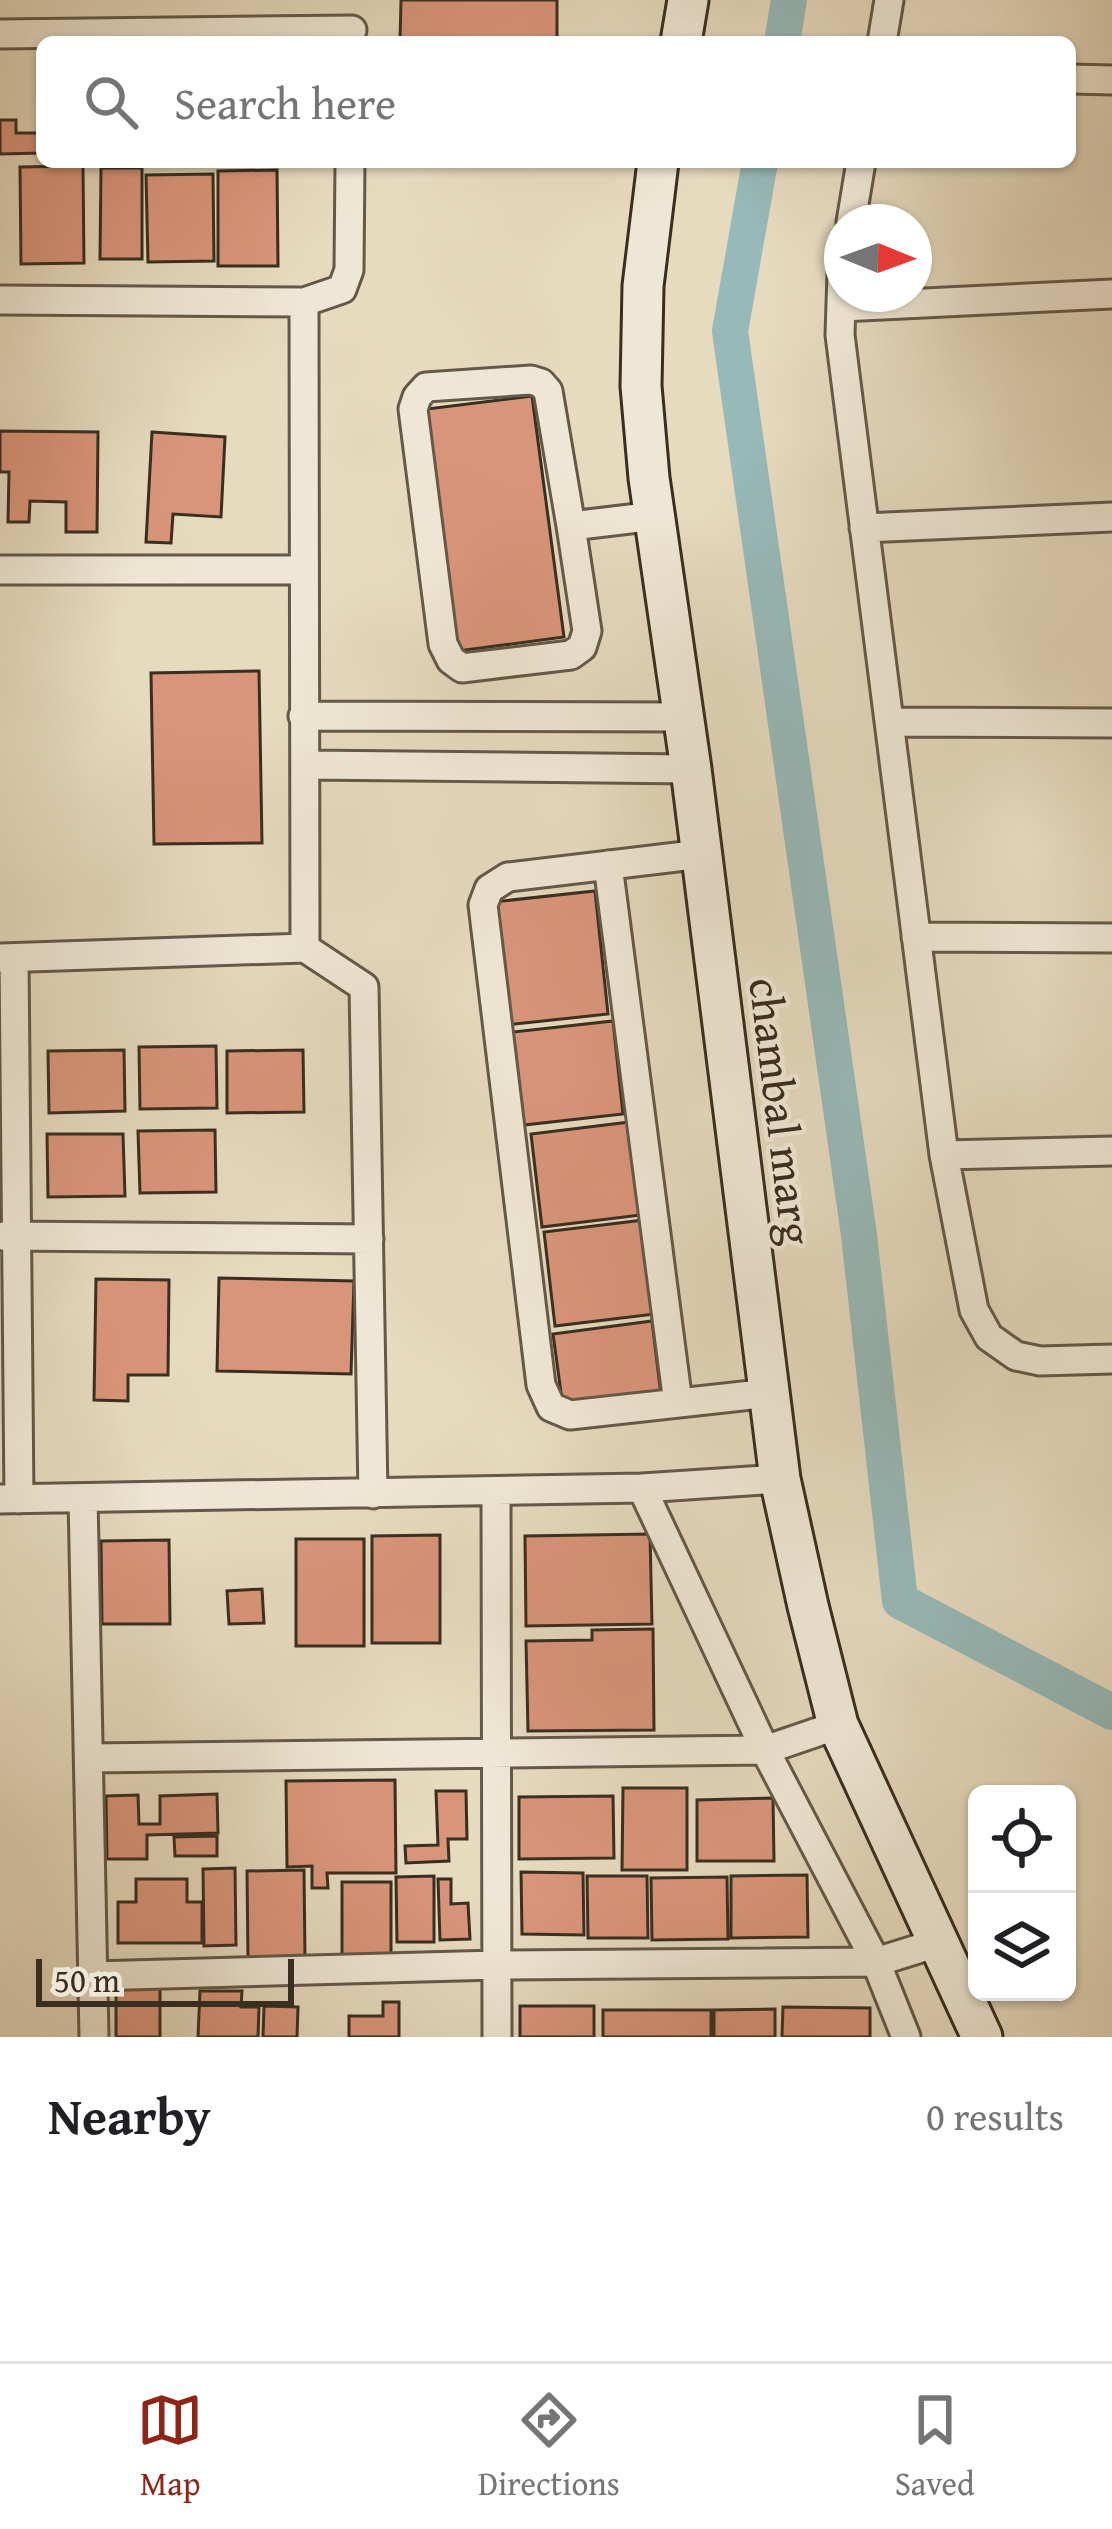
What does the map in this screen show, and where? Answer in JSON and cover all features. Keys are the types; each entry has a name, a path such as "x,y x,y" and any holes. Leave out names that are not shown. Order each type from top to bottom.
{"street":[{"path":"0,34 352,36 352,0"},
{"path":"681,36 688,0"},
{"path":"883,36 889,0"},
{"path":"1076,79 1112,80"},
{"path":"0,300 304,302 342,289 349,270 350,168"},
{"name":"chambal marg","path":"657,168 643,286 641,386 780,1478 838,1725 982,2037"},
{"path":"854,204 860,168"},
{"path":"932,303 1112,294"},
{"path":"304,302 305,948"},
{"path":"841,312 944,1155 974,1310 989,1337 1016,1356 1112,1359"},
{"path":"541,383 548,391 571,526 587,632 581,646 571,655 462,668 451,660 443,644 413,409 426,387 541,383"},
{"path":"571,526 655,516"},
{"path":"864,528 1112,517"},
{"path":"0,570 302,570"},
{"path":"303,716 684,717"},
{"path":"889,722 1112,723"},
{"path":"306,765 691,769"},
{"path":"702,854 508,877 488,890 483,905 538,1362 550,1407 570,1414 769,1393"},
{"path":"608,865 678,1403"},
{"path":"916,937 1112,938"},
{"path":"373,1494 364,987 305,948 7,958 10,1499 373,1494 496,1492 780,1478"},
{"path":"944,1155 1112,1150"},
{"path":"9,1236 369,1239"},
{"path":"642,1488 765,1750 875,1962 906,2037"},
{"path":"496,1492 497,2037"},
{"path":"83,1498 94,2037"},
{"path":"90,1759 765,1750 838,1725"},
{"path":"93,1976 497,1965 875,1962 937,1943"}],"building":[{"path":"401,0 557,0 557,36 400,36"},
{"path":"0,120 16,120 16,133 36,133 36,153 0,154"},
{"path":"20,167 83,168 84,263 21,264"},
{"path":"101,168 142,168 142,259 100,259"},
{"path":"277,170 278,266 218,266 218,171"},
{"path":"213,174 214,261 148,262 146,175"},
{"path":"532,396 564,637 458,651 427,409"},
{"path":"0,431 98,432 97,532 66,532 66,502 30,501 29,522 8,522 9,472 0,472"},
{"path":"152,432 225,437 221,517 173,514 171,543 146,542"},
{"path":"259,671 262,843 154,844 151,673"},
{"path":"595,891 608,1014 506,1025 493,902"},
{"path":"613,1021 623,1114 524,1125 513,1032"},
{"path":"216,1046 217,1108 140,1109 139,1047"},
{"path":"124,1050 125,1111 49,1113 48,1051"},
{"path":"303,1050 304,1112 227,1113 227,1051"},
{"path":"630,1122 641,1215 542,1227 531,1134"},
{"path":"215,1130 216,1192 140,1193 138,1131"},
{"path":"47,1134 123,1134 125,1196 48,1197"},
{"path":"644,1220 655,1314 555,1326 544,1232"},
{"path":"219,1278 354,1281 351,1374 217,1371"},
{"path":"96,1279 169,1280 168,1375 128,1375 128,1401 94,1400"},
{"path":"652,1321 661,1395 563,1407 553,1334"},
{"path":"650,1534 652,1624 526,1626 525,1536"},
{"path":"440,1535 440,1643 372,1643 372,1536"},
{"path":"296,1539 364,1539 364,1646 296,1646"},
{"path":"169,1540 170,1624 102,1624 101,1541"},
{"path":"262,1589 264,1623 229,1624 227,1591"},
{"path":"653,1629 654,1730 528,1731 526,1641 592,1640 592,1630"},
{"path":"395,1780 396,1873 327,1873 328,1888 312,1888 312,1866 287,1867 286,1781"},
{"path":"623,1788 687,1788 687,1870 622,1870"},
{"path":"436,1791 466,1791 467,1839 448,1839 449,1861 406,1863 405,1846 438,1845"},
{"path":"217,1794 218,1833 147,1835 147,1859 107,1859 106,1796 138,1795 139,1824 160,1824 160,1796"},
{"path":"613,1796 614,1858 519,1859 519,1797"},
{"path":"773,1798 774,1861 697,1861 697,1800"},
{"path":"217,1836 217,1856 175,1856 174,1837"},
{"path":"235,1868 236,1945 204,1946 203,1869"},
{"path":"304,1870 305,1959 248,1960 247,1871"},
{"path":"521,1872 583,1873 584,1935 522,1934"},
{"path":"807,1875 808,1937 731,1938 731,1876"},
{"path":"434,1876 434,1942 397,1942 396,1877"},
{"path":"587,1876 647,1876 648,1938 588,1938"},
{"path":"727,1877 728,1939 652,1940 651,1878"},
{"path":"136,1879 187,1879 187,1902 202,1902 202,1943 118,1943 118,1902 136,1902"},
{"path":"438,1879 451,1879 451,1904 468,1903 470,1939 440,1940"},
{"path":"342,1882 391,1882 391,1960 342,1960"},
{"path":"116,1983 160,1983 160,2037 116,2037"},
{"path":"200,1991 242,1991 241,2007 259,2007 258,2037 198,2037"},
{"path":"383,2002 399,2002 399,2037 349,2037 349,2016 383,2016"},
{"path":"264,2006 298,2007 297,2037 263,2037"},
{"path":"520,2006 594,2006 594,2037 520,2037"},
{"path":"783,2007 870,2008 870,2037 782,2037"},
{"path":"775,2009 775,2037 714,2037 714,2010"},
{"path":"603,2010 711,2010 711,2037 603,2037"}],"waterway":[{"path":"783,36 789,0"},
{"path":"759,168 730,331 859,1235 900,1601 1112,1712"}]}
